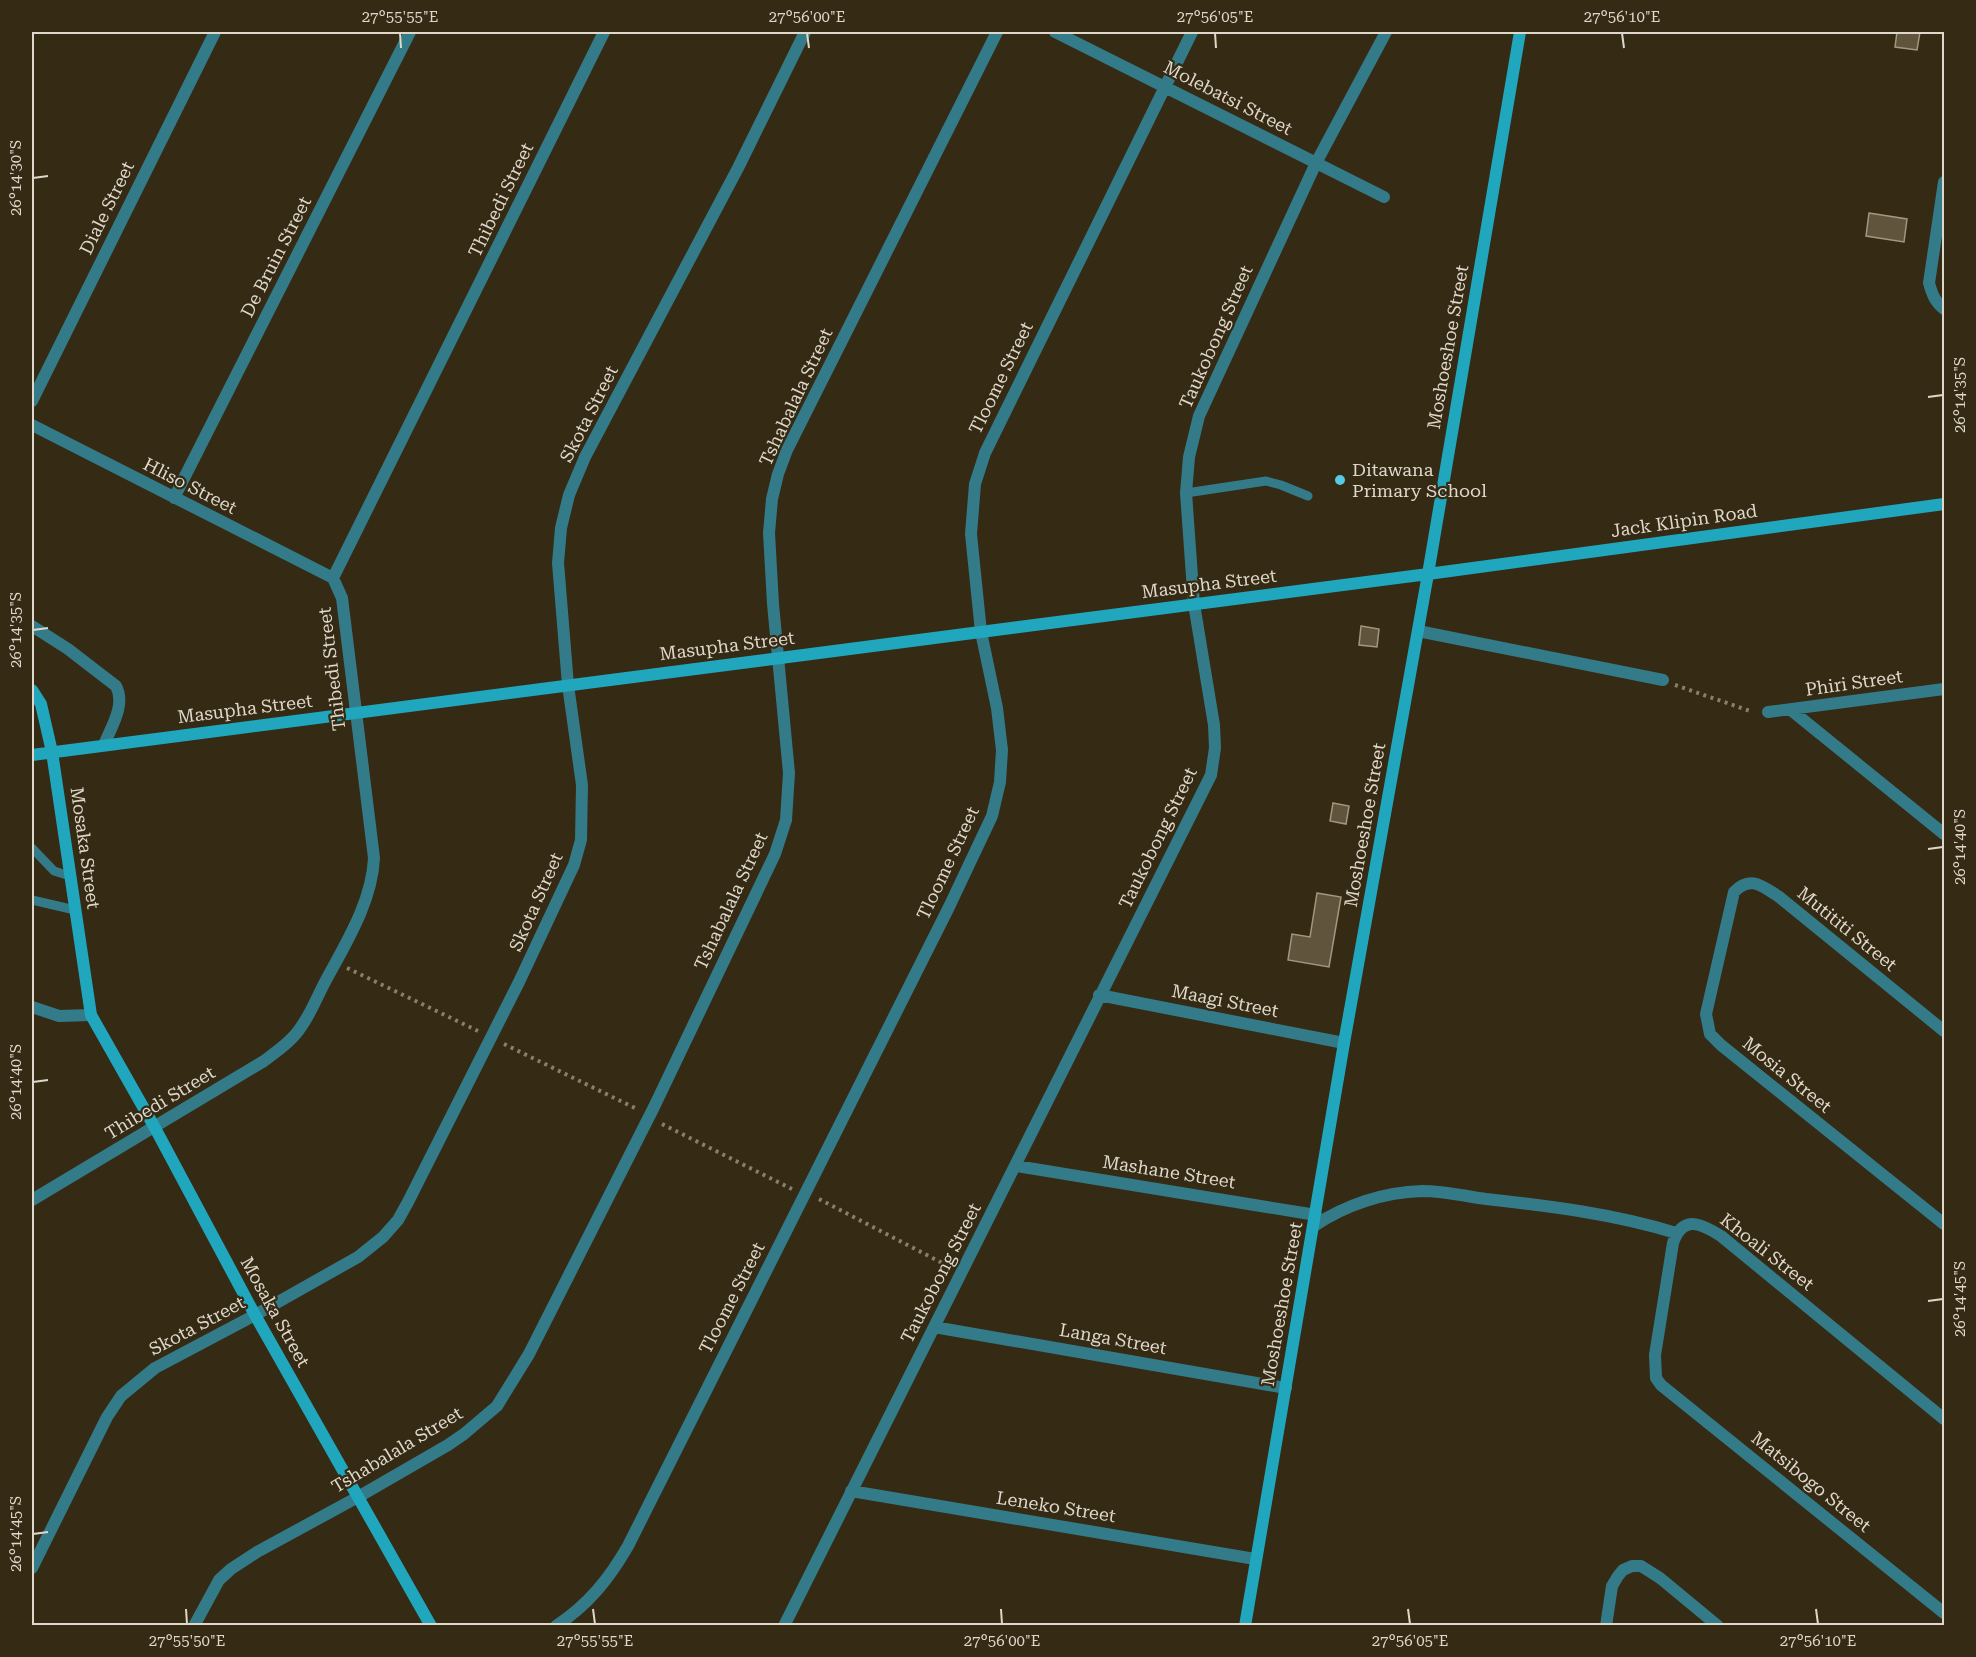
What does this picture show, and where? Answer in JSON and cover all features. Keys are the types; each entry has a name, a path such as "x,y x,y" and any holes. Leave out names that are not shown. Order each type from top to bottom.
{"street":[{"name":"Diale Street","path":"32,401 215,32"},
{"name":"De Bruin Street","path":"174,498 410,32"},
{"name":"Thibedi Street","path":"32,1200 264,1061 288,1042 301,1027 368,895 373,876 374,858 342,598 333,578 604,32"},
{"name":"Skota Street","path":"32,1568 106,1416 121,1396 155,1368 358,1257 383,1237 398,1220 519,982 574,865 581,840 582,785 568,685 558,563 561,528 569,495 585,457 738,168 805,32"},
{"name":"Tshabalala Street","path":"194,1626 219,1580 231,1569 257,1552 448,1445 497,1406 529,1354 654,1107 775,854 786,820 789,773 769,533 772,499 778,474 793,439 997,32"},
{"name":"Molebatsi Street","path":"1055,32 1384,197"},
{"name":"Tloome Street","path":"556,1626 589,1601 616,1567 886,1033 992,816 1000,782 1002,750 997,708 981,632 971,534 975,484 985,453 1192,32"},
{"name":"Taukobong Street","path":"784,1626 1211,775 1215,748 1214,725 1194,604 1186,493 1189,456 1198,416 1316,163 1386,32"},
{"name":"Moshoeshoe Street","path":"1245,1626 1520,32"},
{"path":"1944,182 1929,283 1932,294 1944,309"},
{"name":"Hliso Street","path":"32,425 333,578"},
{"name":"Jack Klipin Road","path":"1428,574 1944,504"},
{"name":"Masupha Street","path":"32,754 1428,574"},
{"path":"32,626 116,686 120,694 120,703 104,745"},
{"path":"1418,631 1664,680"},
{"name":"Phiri Street","path":"1768,712 1944,689"},
{"name":"Mosaka Street","path":"32,690 41,704 52,752 91,1015 155,1128 255,1315 430,1626"},
{"path":"1791,710 1944,834"},
{"name":"Mutititi Street","path":"1730,906 1734,892 1740,886 1747,883 1762,886 1778,896 1944,1031"},
{"name":"Mosia Street","path":"1730,906 1706,1014 1710,1034 1944,1224"},
{"name":"Maagi Street","path":"1099,995 1344,1043"},
{"path":"32,1007 59,1016 91,1015"},
{"name":"Mashane Street","path":"1016,1166 1315,1220"},
{"path":"1315,1220 1357,1203 1424,1191 1636,1221 1676,1233"},
{"name":"Khoali Street","path":"1676,1233 1687,1225 1701,1224 1721,1236 1944,1419"},
{"name":"Matsibogo Street","path":"1676,1233 1655,1355 1656,1378 1660,1385 1944,1612"},
{"name":"Langa Street","path":"934,1327 1286,1388"},
{"name":"Leneko Street","path":"851,1491 1255,1559"},
{"path":"1606,1626 1612,1586 1623,1570 1632,1566 1641,1566 1660,1578 1718,1626"}],"lane":[{"path":"1186,493 1266,481 1308,496"},
{"path":"32,848 54,871 70,876"},
{"path":"32,900 75,910"}],"path":[{"path":"1664,680 1749,712 1768,712"}],"building":[{"path":"1897,32 1920,32 1917,50 1895,47"},
{"path":"1869,213 1907,219 1904,242 1866,236"},
{"path":"1361,626 1379,629 1377,647 1359,645"},
{"path":"1333,803 1349,806 1346,824 1330,821"},
{"path":"1317,893 1341,897 1329,967 1288,960 1292,934 1310,937"}],"place":[{"name":"Ditawana Primary School","path":"1340,480"}]}
